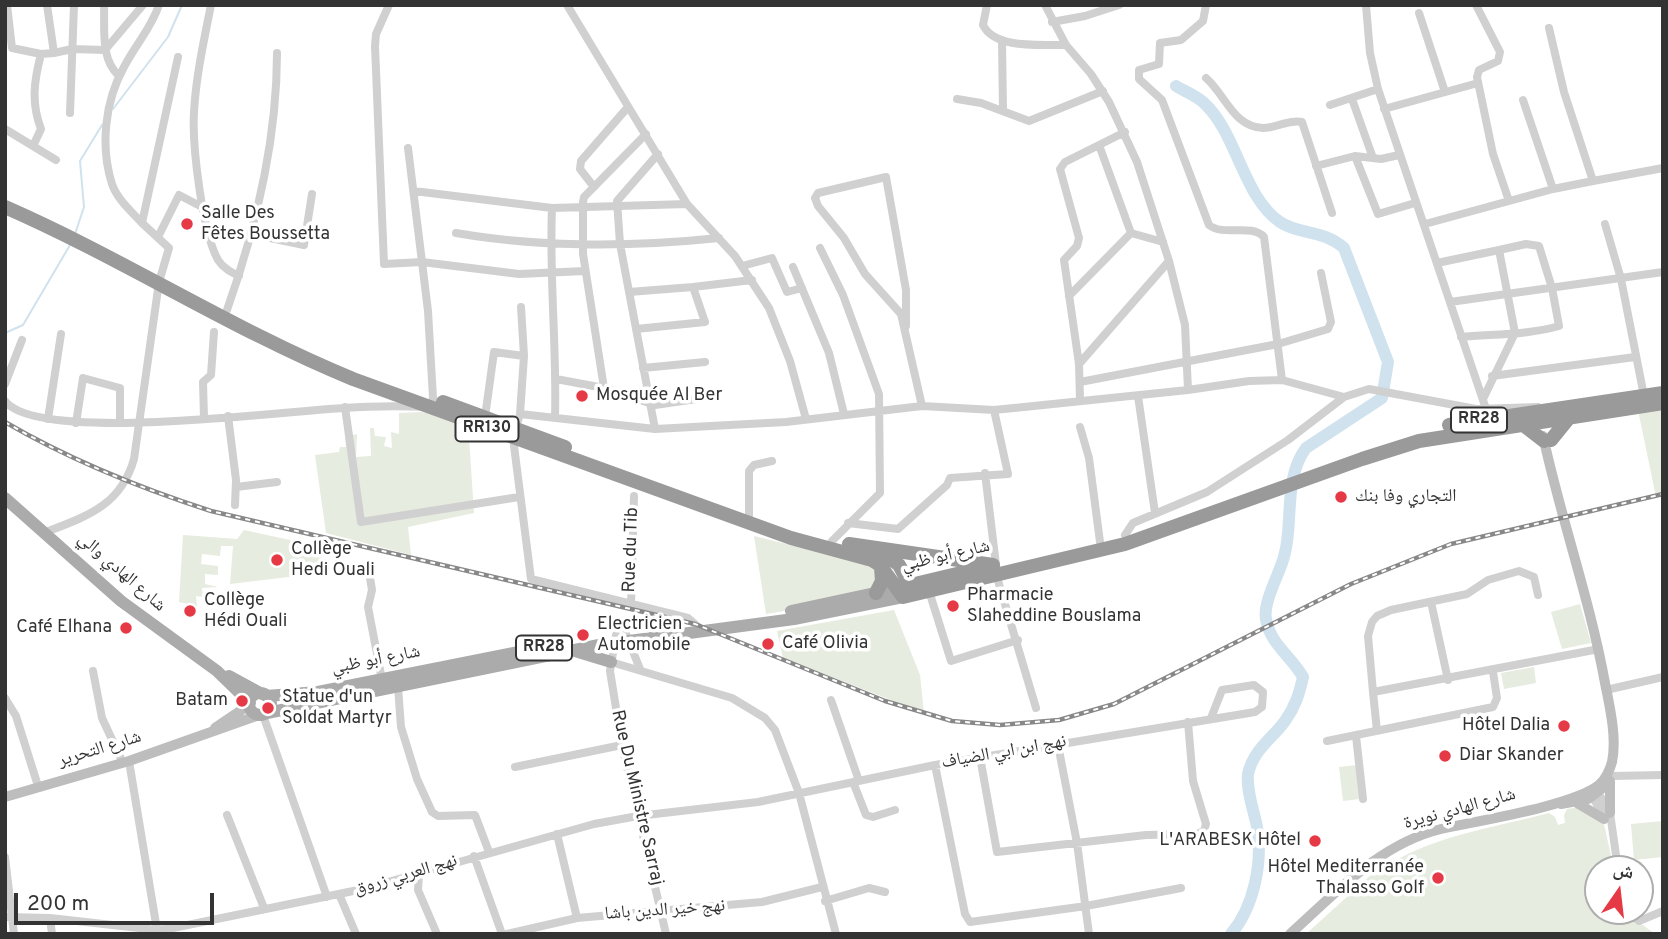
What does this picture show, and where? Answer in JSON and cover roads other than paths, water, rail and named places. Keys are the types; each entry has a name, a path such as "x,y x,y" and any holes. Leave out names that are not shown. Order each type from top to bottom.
{"highway":[{"name":"RR130","path":"5,199 306,351 431,402 517,427 749,515 832,541 875,550 899,565 906,591"},
{"name":"RR130","path":"5,207 70,232"},
{"name":"RR130","path":"160,278 301,358 431,402 517,427 781,535 862,557 880,565"},
{"name":"RR28","path":"1299,479 1418,432 1473,420 1542,415 1663,393"},
{"name":"RR28","path":"1273,488 1419,441 1522,424 1542,415 1568,419 1663,402"},
{"path":"1522,424 1548,441 1568,419"},
{"name":"شارع أبو ظبي","path":"906,591 929,591 995,568 1125,544 1273,488"},
{"name":"شارع أبو ظبي","path":"906,591 1125,535 1273,488"},
{"path":"875,550 995,568"},
{"path":"880,565 906,591"},
{"path":"876,593 882,581 880,565"}],"main road":[{"name":"شارع الهادي والي","path":"5,498 121,601 217,671 264,695"},
{"name":"شارع أبو ظبي","path":"699,628 876,593 906,591"},
{"name":"شارع أبو ظبي","path":"263,714 398,687 428,676 621,638 794,619 906,591"},
{"name":"شارع أبو ظبي","path":"264,695 318,692 382,680 428,676 571,650 621,638"},
{"path":"571,650 611,662"},
{"name":"شارع الهادي والي","path":"217,671 249,704"},
{"path":"264,695 271,706 263,714 252,712 249,704 254,696 264,695"}],"street":[{"path":"7,5 12,48 41,54 72,49 105,50"},
{"path":"47,5 54,53"},
{"path":"70,113 74,5"},
{"path":"104,5 105,50 110,65 119,76"},
{"path":"105,50 143,5"},
{"path":"46,532 90,515 112,498 128,480 160,278 169,248 142,223 116,191 107,156 106,125 119,76 148,32 159,5"},
{"path":"211,5 197,79 193,123 204,208 219,261 239,276"},
{"path":"388,5 376,34 375,46 384,264 422,262 519,274 585,271"},
{"path":"567,5 687,204 719,238 752,280 775,323 806,419"},
{"path":"987,5 984,25 986,32 1002,40 1066,45"},
{"path":"1045,5 1066,45 1103,91 1125,132 1163,242 1185,325 1188,390"},
{"path":"1084,5 1085,16"},
{"path":"1052,22 1085,16 1119,5"},
{"path":"1206,5 1203,22 1181,40 1160,43 1159,64 1139,70 1139,79 1156,92 1170,116 1209,225 1215,229 1258,232 1264,237 1282,380"},
{"path":"1366,5 1370,53 1378,89 1486,409"},
{"path":"1476,5 1500,56 1498,61 1479,71 1478,83 1493,154 1509,201"},
{"path":"1419,13 1445,92"},
{"path":"1549,28 1564,92 1592,181"},
{"path":"1002,40 1003,110"},
{"path":"227,310 250,234 275,108 277,53"},
{"path":"33,146 41,129 34,103 34,81 41,54"},
{"path":"142,223 178,57"},
{"path":"1206,78 1218,90 1234,115 1254,126 1269,128 1302,122 1332,213"},
{"path":"1384,109 1478,83"},
{"path":"1330,106 1378,89"},
{"path":"957,99 981,103 1024,120 1035,120 1103,91"},
{"path":"1352,99 1373,158"},
{"path":"1522,100 1553,189"},
{"path":"594,187 580,169 581,161 628,107"},
{"path":"5,129 57,160"},
{"path":"1080,400 1079,364 1064,260 1077,246 1079,238 1061,166 1125,132"},
{"path":"604,388 582,244 584,197 646,134"},
{"path":"1099,145 1131,233"},
{"path":"5,401 16,410 76,423 138,422 431,402 422,262 408,148"},
{"path":"654,429 620,244 617,207 620,195 659,154"},
{"path":"1316,166 1355,156 1373,158 1399,155"},
{"path":"1355,156 1378,214 1415,203"},
{"path":"1425,224 1553,189 1663,168"},
{"path":"906,326 895,307 872,283 844,238 818,206 815,198 818,193 886,177 906,290 906,326 922,406"},
{"path":"414,191 552,208 687,204"},
{"path":"250,234 304,245 312,194"},
{"path":"158,237 179,195 204,208"},
{"path":"552,208 550,274 556,379 555,417"},
{"path":"1605,224 1621,279 1644,396"},
{"path":"456,233 551,244 620,244 719,238"},
{"path":"1131,233 1163,242"},
{"path":"1069,296 1131,233"},
{"path":"1437,263 1535,244 1542,252 1559,326 1461,337"},
{"path":"820,248 850,313 879,394 881,410 880,493 832,541"},
{"path":"1483,399 1515,333 1499,250"},
{"path":"742,266 772,258 787,292 802,288"},
{"path":"1079,364 1168,261"},
{"path":"793,267 829,353 844,414"},
{"path":"1450,302 1663,272"},
{"path":"1080,382 1278,344 1330,328 1321,273"},
{"path":"629,292 752,280"},
{"path":"636,329 704,324 693,287"},
{"path":"521,307 524,356 517,427 519,497 527,566 533,581 688,618 699,628"},
{"path":"204,418 203,382 211,374 214,332"},
{"path":"48,419 61,334"},
{"path":"5,384 22,340"},
{"path":"485,417 494,352 524,356"},
{"path":"1492,376 1635,358"},
{"path":"643,368 705,362"},
{"path":"76,423 83,378 120,388 120,422"},
{"path":"556,379 604,388 650,404 704,398"},
{"path":"517,427 555,417 654,429 806,419 922,406 994,410 1138,396 1229,383 1282,380 1344,397"},
{"path":"1125,535 1133,523 1216,487 1288,440 1344,397 1369,389 1486,409 1542,415 1550,458 1599,649 1617,752 1607,816"},
{"path":"1138,396 1155,513"},
{"path":"345,407 361,522 519,497"},
{"path":"848,523 898,529 947,485 950,478 985,473 1007,474 1009,472 994,410"},
{"path":"228,416 236,487 235,505"},
{"path":"1080,427 1089,458 1100,542"},
{"path":"749,515 749,471 754,465 772,461"},
{"path":"985,473 995,568 1018,640 1035,708"},
{"path":"236,487 277,482"},
{"name":"Rue du Tib","path":"631,605 634,496"},
{"path":"368,566 372,590 368,607 382,680"},
{"path":"1377,731 1368,636 1371,622 1384,612 1467,594 1488,580 1519,571 1534,577 1538,595"},
{"path":"929,591 951,661 1018,640"},
{"path":"1431,602 1448,680"},
{"path":"621,638 640,669"},
{"name":"Rue Du Ministre Sarraj","path":"621,638 610,671 622,745 666,934"},
{"path":"1373,692 1493,672 1599,649"},
{"path":"611,662 732,698 765,718 781,740 799,793 825,901 836,934"},
{"path":"93,671 102,718 126,762 157,930"},
{"path":"1327,741 1493,707 1497,698 1493,672"},
{"path":"1606,690 1663,677"},
{"name":"نهج ابن ابي الضياف","path":"799,793 935,765 1260,710 1264,703 1263,692 1254,685 1222,690 1211,718"},
{"path":"398,687 401,727 417,779 432,812 438,816 475,815 489,852"},
{"path":"5,698 16,716 38,786"},
{"path":"831,700 866,815 873,817 895,810"},
{"name":"شارع التحرير","path":"210,733 249,704"},
{"path":"263,714 327,897"},
{"name":"شارع التحرير","path":"5,797 126,762 263,714"},
{"path":"980,757 997,852 1146,835 1189,835 1203,831 1206,824 1194,781 1188,722"},
{"path":"1356,736 1363,799"},
{"path":"1613,738 1609,770 1594,792 1612,830 1616,855"},
{"path":"516,767 622,745"},
{"path":"1058,745 1077,843 1089,934"},
{"path":"935,765 951,852 968,921 974,923 1086,906 1181,888"},
{"path":"1611,778 1663,775"},
{"name":"شارع الهادي نويرة","path":"1544,806 1577,803 1611,778"},
{"name":"شارع الهادي نويرة","path":"1290,934 1366,866 1403,842 1433,831 1594,792"},
{"name":"نهج العربي زروق","path":"8,917 50,918 157,930 327,897 419,874 557,834 638,816 733,806 799,793"},
{"path":"1577,803 1607,816"},
{"path":"227,815 264,908"},
{"path":"557,834 577,918"},
{"path":"474,856 504,934"},
{"path":"5,857 11,887 8,917 14,934"},
{"path":"419,874 418,890 436,934"},
{"name":"نهج خير الدين باشا","path":"504,934 577,918 661,913 762,902 822,887"},
{"path":"825,901 869,888 886,892"},
{"path":"339,894 356,934"},
{"path":"50,918 51,934"}],"waterway":[{"path":"113,109 168,37 182,5"},
{"path":"1176,86 1201,100 1215,116 1225,131 1248,181 1267,211 1287,226 1327,238 1344,248 1388,362 1382,398 1306,448 1294,474 1286,549 1268,599 1266,619 1276,643 1303,677 1291,711 1258,751 1250,766 1249,794 1257,827 1259,855 1251,898 1231,934"},
{"path":"75,234 84,207 80,161 102,125"},
{"path":"5,333 23,325 70,245"}],"railway":[{"path":"5,422 106,472 211,511 695,624 885,701 952,721 1000,725 1059,720 1114,704 1351,584 1451,544 1663,494"}],"place":[{"name":"Salle Des Fêtes Boussetta","path":"187,224"},
{"name":"Mosquée Al Ber","path":"582,396"},
{"name":"التجاري وفا بنك","path":"1341,497"},
{"name":"Collège Hedi Ouali","path":"277,560"},
{"name":"Pharmacie Slaheddine Bouslama","path":"953,606"},
{"name":"Collège Hédi Ouali","path":"190,611"},
{"name":"Café Elhana","path":"126,628"},
{"name":"Electricien Automobile","path":"583,635"},
{"name":"Café Olivia","path":"768,644"},
{"name":"Batam","path":"242,701"},
{"name":"Statue d'un Soldat Martyr","path":"268,708"},
{"name":"Hôtel Dalia","path":"1564,726"},
{"name":"Diar Skander","path":"1445,756"},
{"name":"L'ARABESK Hôtel","path":"1315,841"},
{"name":"Hôtel Mediterranée Thalasso Golf","path":"1438,878"}]}
